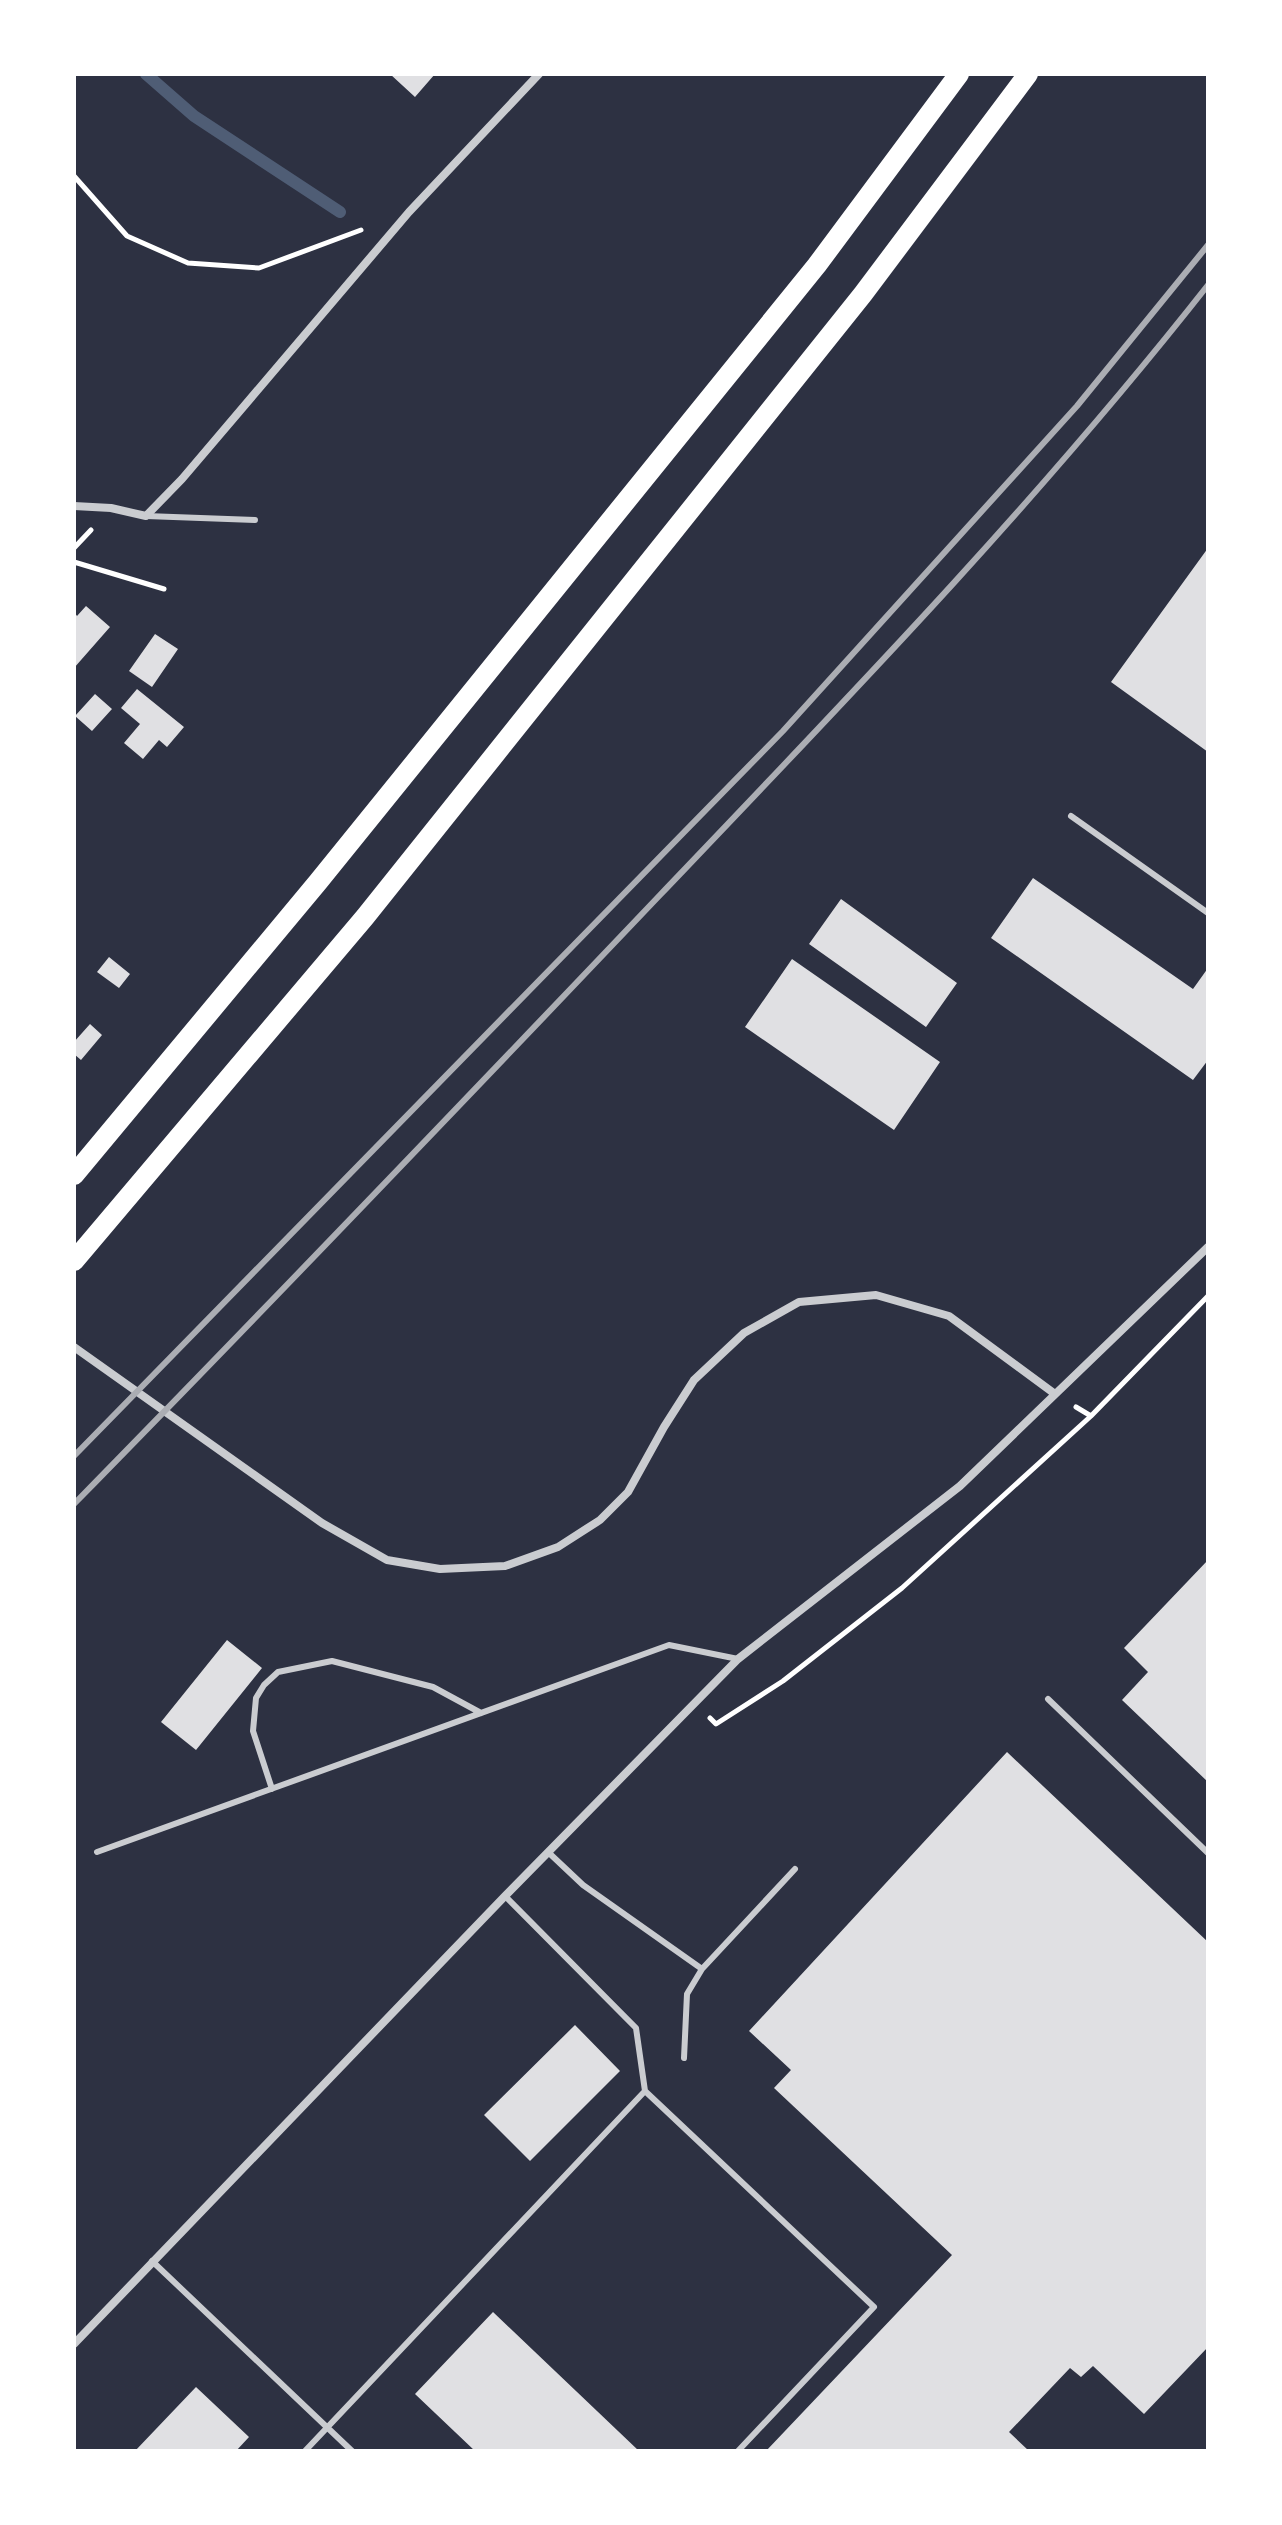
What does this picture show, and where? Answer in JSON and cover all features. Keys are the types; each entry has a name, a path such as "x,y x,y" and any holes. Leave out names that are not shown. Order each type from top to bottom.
{"main road":[{"path":"74,1175 318,882 817,265 959,74"},
{"path":"74,1261 395,880 863,294 1028,74"}],"street":[{"path":"74,506 111,508 146,516 182,479 409,212 539,74"},
{"path":"74,2344 738,1659 960,1486 1208,1247"},
{"path":"74,1347 322,1523 387,1560 440,1569 505,1566 558,1547 600,1520 628,1492 694,1380 744,1333 799,1302 876,1295 949,1316 1055,1394"}],"lane":[{"path":"146,516 255,520"},
{"path":"1071,816 1208,913"},
{"path":"97,1852 669,1645 738,1659"},
{"path":"272,1789 253,1731 256,1698 278,1672 332,1661 433,1687 481,1713"},
{"path":"1048,1699 1208,1853"},
{"path":"548,1852 583,1885 702,1969"},
{"path":"684,2058 687,1994 702,1969 795,1869"},
{"path":"505,1896 636,2028 645,2091 874,2307 738,2451"},
{"path":"305,2451 645,2091"},
{"path":"152,2261 352,2451"}],"path":[{"path":"75,178 127,236 188,263 259,268 409,212"},
{"path":"74,562 164,589"},
{"path":"695,1703 716,1724 783,1681 902,1588 1091,1416 1208,1296"},
{"path":"1055,1394 1091,1416"}],"building":[{"path":"390,74 435,74 415,97"},
{"path":"1208,548 1208,752 1111,682"},
{"path":"86,606 110,627 74,668 74,612 77,616"},
{"path":"155,634 178,649 152,687 129,671"},
{"path":"137,689 184,727 167,747 159,740 143,759 124,743 140,724 121,708"},
{"path":"95,694 112,709 92,731 75,716"},
{"path":"1033,878 1193,989 1208,968 1208,1060 1193,1080 991,938"},
{"path":"841,899 957,983 926,1027 809,944"},
{"path":"109,957 130,974 119,988 97,972"},
{"path":"792,959 940,1062 894,1130 745,1027"},
{"path":"90,1024 102,1035 81,1060 74,1054 74,1042"},
{"path":"1208,1560 1208,1782 1122,1700 1148,1672 1124,1648"},
{"path":"227,1640 262,1668 196,1750 161,1722"},
{"path":"1007,1752 1208,1942 1208,2347 1144,2414 1093,2366 1081,2377 1070,2368 1009,2432 1029,2451 766,2451 952,2255 774,2088 791,2070 749,2031"},
{"path":"575,2025 620,2071 530,2161 484,2115"},
{"path":"493,2312 639,2451 475,2451 415,2394"},
{"path":"196,2387 249,2437 236,2451 135,2451"}],"waterway":[{"path":"146,74 194,116 340,212"}],"railway":[{"path":"74,1456 783,731 1077,406 1208,245"},
{"path":"74,1504 872,672 1078,443 1208,285"}]}
